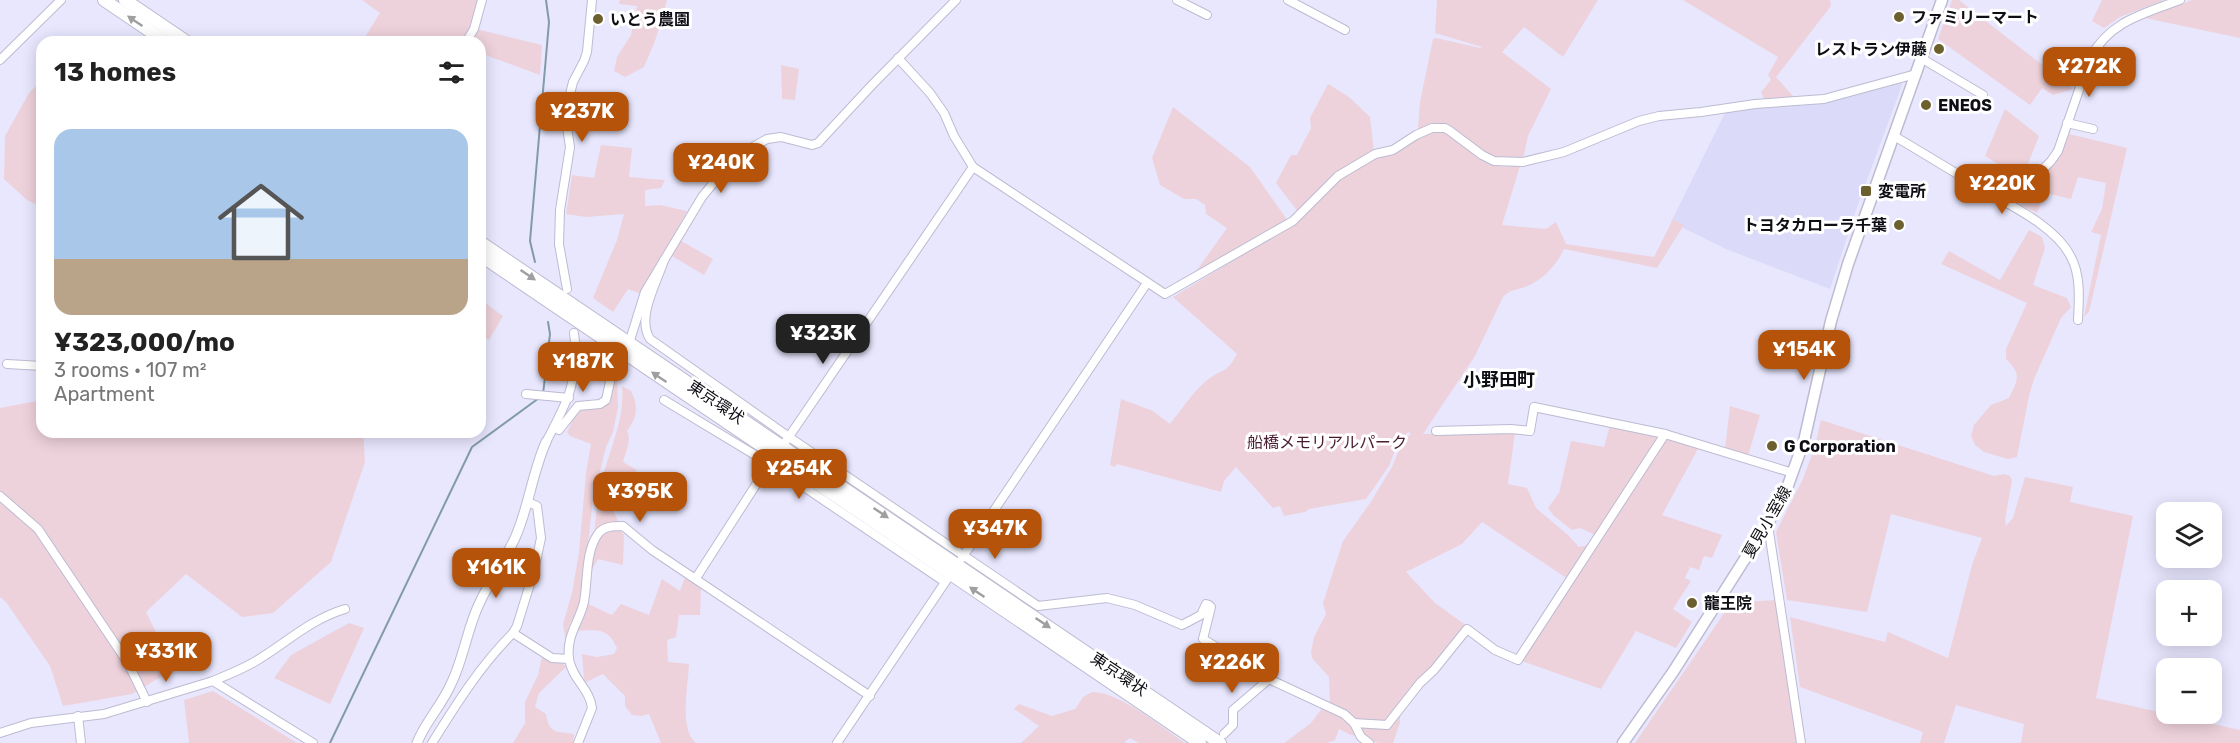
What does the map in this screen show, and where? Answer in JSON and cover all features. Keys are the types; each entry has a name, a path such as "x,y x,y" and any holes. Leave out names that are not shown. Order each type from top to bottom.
{"highway":[{"path":"104,0 157,36"},
{"path":"125,0 177,36"},
{"name":"東京環状","path":"486,246 625,347"},
{"name":"東京環状","path":"486,259 625,347 954,569 1200,743"},
{"name":"東京環状","path":"954,569 1222,738"}],"main road":[{"name":"夏見小室線","path":"1623,743 1673,672 1783,499 1804,441 1840,290 1942,0"}],"street":[{"path":"0,60 61,0"},
{"path":"470,36 474,29 482,0"},
{"path":"567,289 559,244 560,210 570,147 565,114 573,82 587,52 592,0"},
{"path":"554,427 559,430 578,406 604,402 614,363 625,347 645,292 702,197 720,175 751,148 767,139 781,137 812,145 818,143 956,0"},
{"path":"1177,0 1207,15"},
{"path":"1288,0 1345,30"},
{"path":"2009,204 2058,151 2096,46 2121,23 2180,0"},
{"path":"898,58 937,103 973,167 1166,294 1293,222 1338,176 1375,154 1393,150 1432,128 1445,128 1494,161 1523,162 1564,152 1639,121 1659,116 1755,104 1824,99 1916,74"},
{"path":"1921,58 1983,95"},
{"path":"2067,123 2093,129"},
{"path":"1894,136 2009,204 2060,240 2072,257 2078,279 2078,320"},
{"path":"696,578 779,451 973,167"},
{"path":"664,260 644,317 645,328 650,339 779,451 954,569 1038,606 1107,598 1136,605 1182,624 1201,615 1206,604 1209,604 1211,607 1203,639 1269,679 1339,711 1354,723 1361,737 1369,743"},
{"path":"837,743 1147,283"},
{"path":"417,743 421,732 448,692 468,630 480,601 514,540 528,502 534,471 569,398 577,351 574,333"},
{"path":"7,364 36,366"},
{"path":"526,394 569,398"},
{"path":"664,400 779,451"},
{"path":"1436,431 1511,429 1530,431 1534,407 1665,434 1793,473"},
{"path":"1354,723 1387,725 1467,629 1495,650 1518,660 1665,434"},
{"path":"0,496 38,529 128,663 147,702"},
{"path":"432,743 458,700 482,667 513,633 534,571 541,538 537,506 528,502"},
{"path":"1768,525 1801,743"},
{"path":"578,743 592,704 590,695 582,689 571,669 568,645 572,628 583,604 594,540 600,531 607,527 623,526 652,550 870,696"},
{"path":"0,734 31,723 104,714 213,681 255,662 306,626 345,609"},
{"path":"513,633 552,658 569,659"},
{"path":"1222,738 1233,725 1233,710 1269,679"},
{"path":"213,681 313,743"},
{"path":"448,692 458,700"},
{"path":"78,717 81,743"}],"shaded area":[{"path":"1901,81 1902,85 1830,289 1726,249 1671,222 1725,113 1756,107 1811,105"}],"green space":[{"path":"362,0 479,0 472,28 467,36 366,36 380,13"},
{"path":"620,0 667,0 655,41 644,67 625,77 614,71 617,57 631,35 637,6 619,4"},
{"path":"1437,0 1598,0 1563,57 1524,27 1502,52 1551,89 1528,136 1523,159 1502,159 1487,155 1447,128 1419,129 1420,102 1433,39 1482,47 1435,33"},
{"path":"1683,0 1830,0 1831,6 1776,77 1794,97 1764,99 1761,92 1771,80 1768,75 1778,57"},
{"path":"1952,0 1959,0 2073,89 2053,95 2042,88 2030,105 1938,39"},
{"path":"2102,0 2164,0 2120,17 2104,28 2092,21"},
{"path":"2192,0 2240,0 2240,38 2145,18"},
{"path":"476,29 542,45 540,75 486,55 486,36 472,36"},
{"path":"781,65 799,69 795,100 782,99"},
{"path":"1328,84 1349,97 1370,117 1374,152 1355,163 1299,213 1276,183 1291,155 1297,155 1311,128 1310,118"},
{"path":"36,86 36,204 27,200 4,179 5,136 29,93"},
{"path":"1173,107 1250,167 1288,221 1192,277 1227,228 1206,214 1205,205 1196,199 1184,199 1160,185 1152,158"},
{"path":"2005,109 2039,136 2022,179 1985,156"},
{"name":"船橋メモリアルパーク","path":"1432,131 1450,135 1492,165 1520,166 1502,225 1546,229 1556,222 1566,244 1654,257 1673,219 1684,225 1657,268 1564,249 1553,267 1543,276 1532,284 1503,297 1475,356 1423,434 1515,433 1508,484 1527,488 1536,508 1579,547 1593,544 1568,579 1482,522 1462,544 1406,572 1435,603 1467,626 1431,669 1417,680 1387,721 1355,721 1330,706 1329,677 1312,658 1311,652 1314,637 1326,614 1323,603 1343,541 1370,503 1392,467 1401,445 1411,433 1408,432 1397,445 1389,466 1366,499 1284,516 1280,506 1273,508 1236,467 1224,481 1221,492 1117,464 1115,467 1110,465 1121,399 1153,411 1170,424 1201,386 1227,368 1237,354 1173,297 1294,224 1321,199 1339,178 1376,157 1395,152"},
{"path":"2069,134 2127,148 2089,312 2084,317 2101,235 2091,232 2102,209 2106,183 2078,177 2071,199 2045,193 2037,213 2021,205 2020,202 2060,155"},
{"path":"601,145 632,148 629,177 665,180 661,188 645,190 645,206 660,205 687,211 641,294 628,289 613,312 593,298 617,240 624,214 586,217 566,214 572,175 594,178"},
{"path":"2029,230 2042,237 2045,248 2033,285 2067,298 2071,307 2061,318 2034,379 2017,457 2008,459 1984,452 1975,445 1971,436 1974,425 1991,405 2009,398 2015,386 2017,377 2006,359 2006,349 2027,303 1941,264 1949,251 2000,280"},
{"path":"681,241 713,259 704,275 672,256"},
{"path":"486,303 503,316 489,340 486,339"},
{"path":"617,375 618,407 593,500 581,604 569,626 566,642 563,624 572,593 579,552 591,444 570,436 567,432 579,408 600,406 611,390"},
{"path":"622,386 631,391 636,407 635,416 627,431 628,443 623,462 637,470 613,509 619,524 594,536 598,497 609,498 612,479 603,476 617,432"},
{"path":"36,401 36,438 363,438 365,462 331,562 273,613 242,617 186,574 146,612 174,669 132,694 63,706 50,666 6,602 0,597 0,408"},
{"path":"1730,406 1760,415 1748,456 1725,449"},
{"path":"1821,420 1994,476 2004,474 2010,476 2012,480 2006,526 2013,518 2025,477 2073,487 2070,502 2133,516 2096,698 2156,711 2156,724 2213,724 2240,730 2240,743 2021,743 2024,724 1956,705 1944,743 1920,743 1923,732 1800,687 1790,617 1885,642 1888,632 1948,658 1972,565 1982,538 1891,514 1867,612 1787,600 1776,532 1803,479 1815,446"},
{"path":"1610,425 1699,447 1662,515 1722,535 1712,558 1704,556 1699,570 1690,567 1685,578 1691,581 1673,609 1692,622 1676,648 1636,631 1601,689 1522,661 1602,538 1580,528 1572,530 1554,516 1548,508 1559,493 1571,441 1604,447"},
{"path":"607,529 620,530 624,535 623,565 598,559 590,573 596,544"},
{"path":"685,577 701,587 700,615 679,615 676,637 667,640 668,662 689,664 686,718 691,736 696,743 661,743 649,714 632,715 625,706 625,696 603,674 586,682 584,679 582,654 597,657 614,654 617,648 610,636 601,631 576,631 588,604 612,615 621,604 649,615 662,579 680,591"},
{"path":"1775,600 1797,743 1635,743 1731,603"},
{"path":"349,623 364,628 330,704 274,678 291,655"},
{"path":"542,657 562,662 566,667 539,693 535,707 546,714 552,729 574,734 573,743 513,743 525,723 525,702 538,675"},
{"path":"213,691 297,743 189,743 184,700"},
{"path":"1092,692 1103,693 1127,704 1185,743 1139,743 1130,738 1124,743 1021,743 1039,726 1014,709 1019,704 1052,716 1075,709 1083,697"},
{"path":"1323,707 1344,718 1358,736 1339,729 1335,740 1327,743 1284,743 1311,723"},
{"path":"1400,711 1400,723 1393,743 1371,741 1357,726 1389,727"}],"waterway":[{"path":"535,262 530,241 549,22 546,0"},
{"path":"543,394 550,334 548,322"},
{"path":"486,437 539,398"},
{"path":"330,743 472,447 484,438"}],"place":[{"name":"ファミリーマート","path":"1899,17"},
{"name":"いとう農園","path":"598,19"},
{"name":"レストラン伊藤","path":"1939,49"},
{"name":"ENEOS","path":"1926,105"},
{"name":"変電所","path":"1866,191"},
{"name":"トヨタカローラ千葉","path":"1899,225"},
{"name":"G Corporation","path":"1772,446"},
{"name":"龍王院","path":"1692,603"}],"district":[{"name":"小野田町","path":"1499,380"}]}
